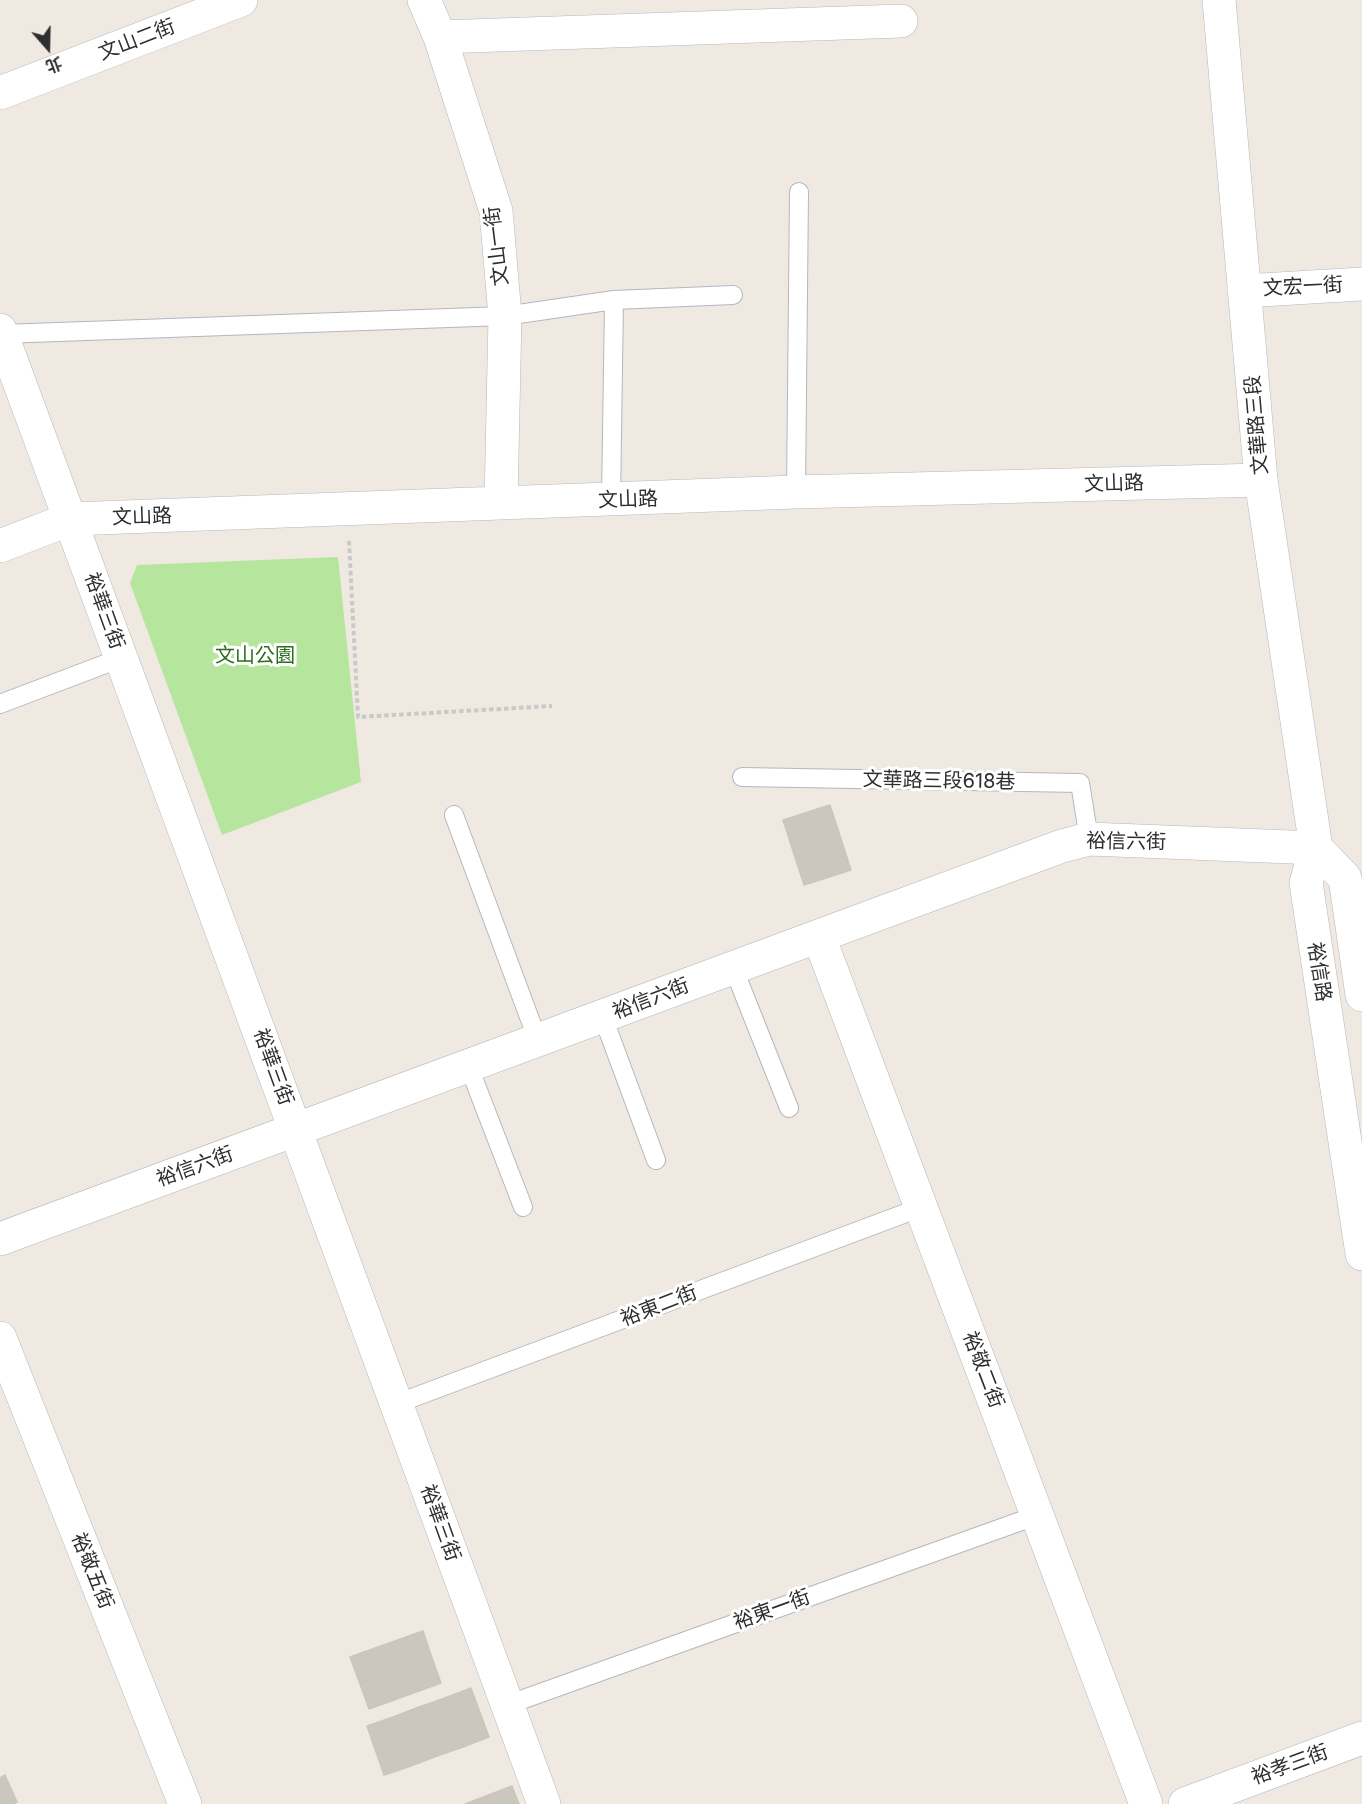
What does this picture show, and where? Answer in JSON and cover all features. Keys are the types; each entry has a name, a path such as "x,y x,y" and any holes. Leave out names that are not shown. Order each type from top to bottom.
{"street":[{"name":"文山二街","path":"0,93 241,0"},
{"name":"文山一街","path":"424,0 440,37 496,211 505,316 501,503"},
{"name":"文華路三段","path":"1218,0 1261,480 1316,848"},
{"path":"440,37 901,21"},
{"name":"文宏一街","path":"1244,291 1362,284"},
{"name":"裕華三街","path":"1,332 544,1804"},
{"name":"文山路","path":"0,546 70,519 611,501 796,492 1261,480"},
{"name":"裕信六街","path":"0,1239 1062,846 1089,839 1316,848"},
{"name":"裕信路","path":"1316,848 1345,878 1362,994"},
{"name":"裕信路","path":"1316,848 1306,883 1362,1254"},
{"name":"裕敬二街","path":"819,937 1146,1804"},
{"name":"裕敬五街","path":"0,1338 185,1804"},
{"name":"裕孝三街","path":"1185,1804 1362,1738"}],"lane":[{"path":"796,492 799,192"},
{"path":"1,332 505,316 614,300 733,295"},
{"path":"611,501 614,300"},
{"path":"0,704 121,658"},
{"name":"文華路三段618巷","path":"742,777 1080,783 1089,839"},
{"path":"454,815 538,1041"},
{"path":"734,967 789,1108"},
{"path":"603,1017 656,1160"},
{"path":"469,1067 523,1207"},
{"name":"裕東二街","path":"396,1404 922,1207"},
{"name":"裕東一街","path":"507,1705 1038,1515"}],"path":[{"path":"348,510 358,717 552,706"}],"green space":[{"name":"文山公園","path":"338,557 361,782 222,835 130,583 137,565"}],"building":[{"path":"830,805 851,870 804,885 783,820"},
{"path":"423,1631 432,1658 360,1684 350,1657"},
{"path":"432,1658 441,1683 369,1709 360,1684"},
{"path":"471,1688 489,1737 463,1747 445,1698"},
{"path":"445,1698 463,1747 437,1756 419,1707"},
{"path":"419,1707 437,1756 411,1766 393,1717"},
{"path":"393,1717 411,1766 384,1775 367,1726"},
{"path":"5,1775 17,1802 13,1804 0,1804 0,1778"},
{"path":"512,1786 519,1804 489,1804 486,1796"},
{"path":"486,1796 489,1804 465,1804"}]}
